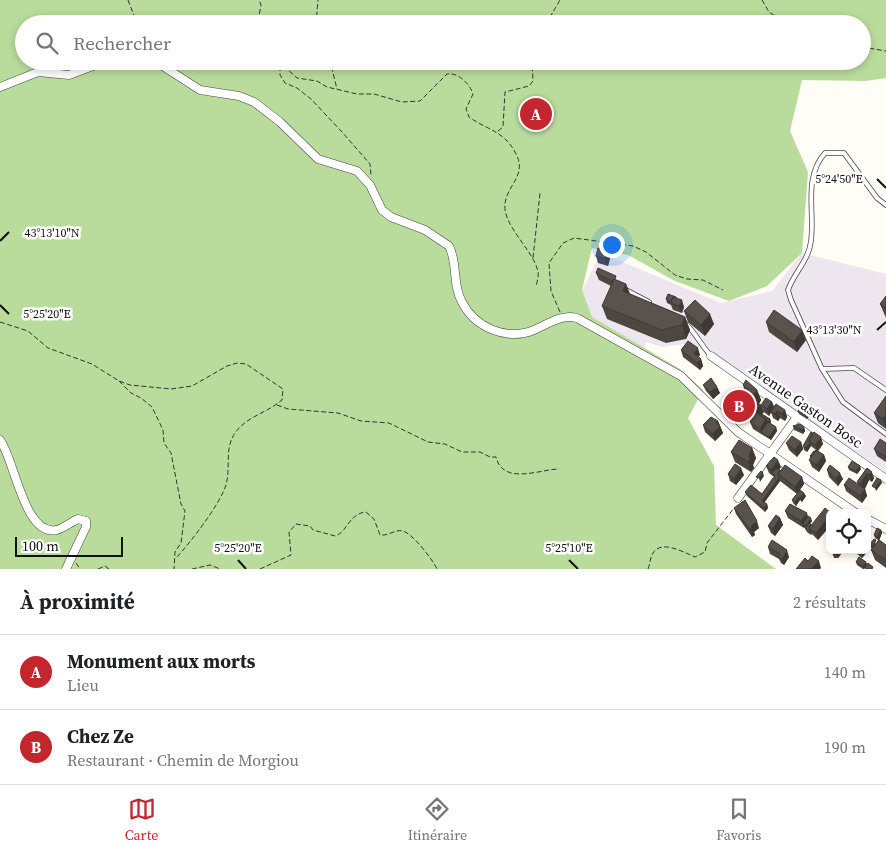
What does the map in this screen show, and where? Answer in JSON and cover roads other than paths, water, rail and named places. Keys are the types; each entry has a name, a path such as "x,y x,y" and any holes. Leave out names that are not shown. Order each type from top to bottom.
{"street":[{"path":"0,87 38,72 69,75 82,70"},
{"path":"169,70 200,90 239,96 254,102 318,159 355,170 372,188 381,208 391,217 425,230 449,246 459,296 468,312 480,323 500,333 517,334 533,330 562,317 577,318 666,366 693,386 738,432 850,509"},
{"name":"Avenue Gaston Bosc","path":"710,356 886,479"},
{"path":"738,498 797,417"},
{"path":"0,440 10,456 28,510 38,524 54,530 78,519 86,521 86,527 66,569"},
{"path":"871,521 886,529"}],"lane":[{"path":"886,205 878,198 844,153 825,152 817,162 811,179 811,242 808,256 788,290 822,369 843,402 886,434"},
{"path":"623,289 654,304"},
{"path":"682,321 693,330 698,341 710,356"},
{"path":"822,369 854,368 886,390"}],"place":[{"name":"Monument aux morts","path":"536,114"},
{"name":"Chez Ze","path":"739,406"}]}
